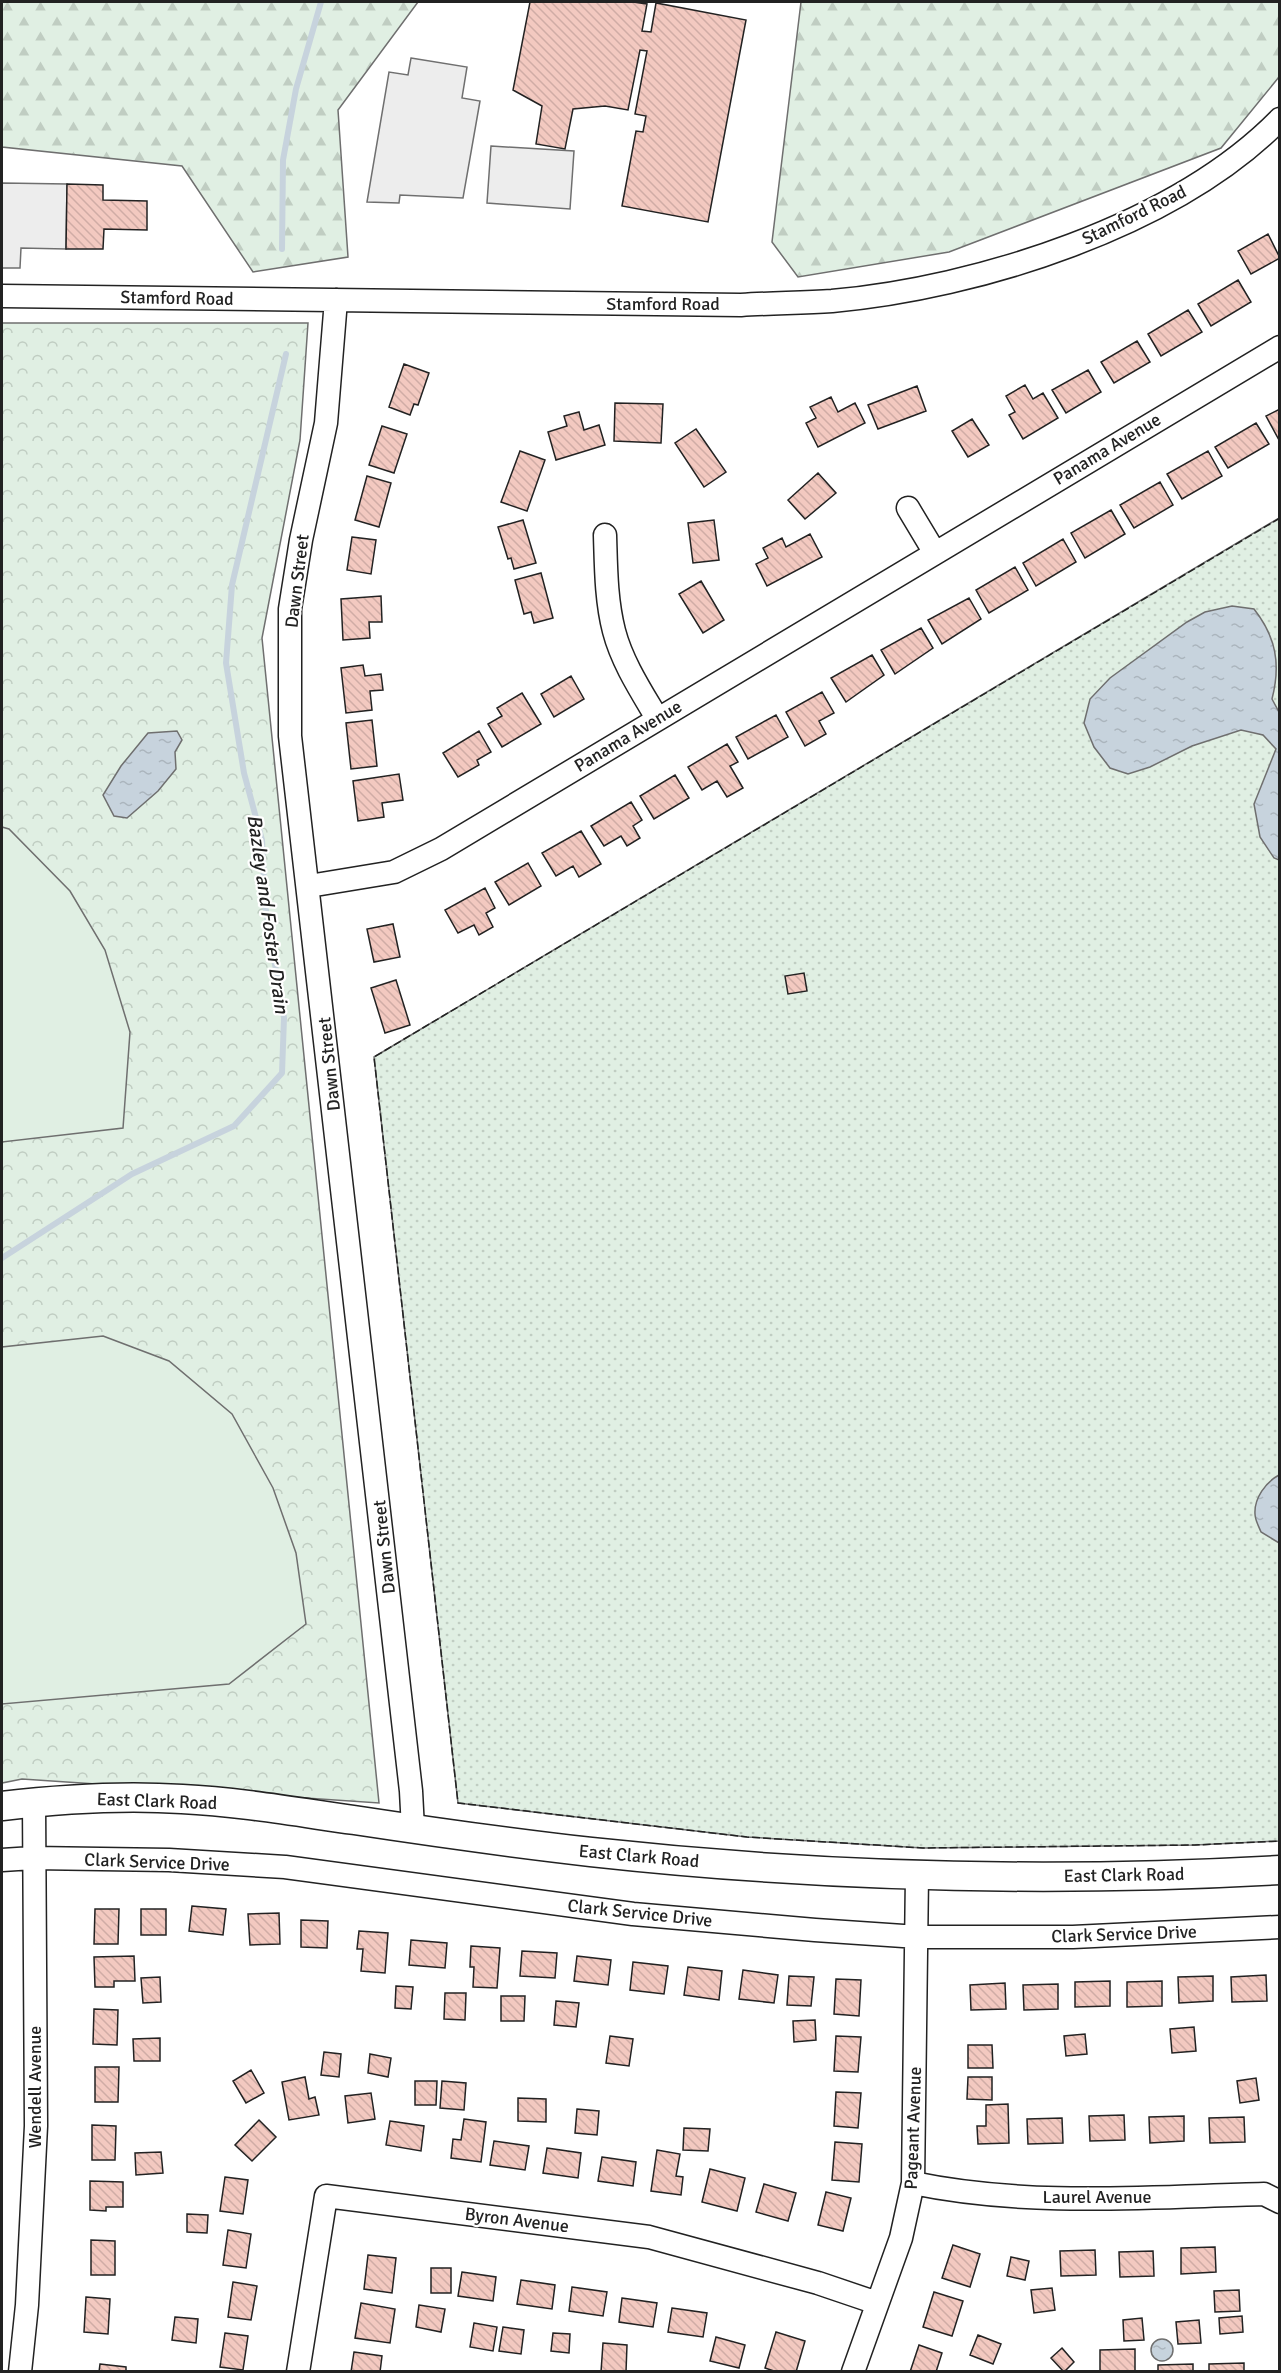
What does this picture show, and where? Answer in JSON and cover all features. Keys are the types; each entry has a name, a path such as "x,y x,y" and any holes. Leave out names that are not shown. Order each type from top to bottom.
{"main road":[{"name":"East Clark Road","path":"2,1806 105,1797 181,1799 279,1808 512,1843 778,1869 917,1875 1116,1876 1280,1870"}],"street":[{"name":"Stamford Road","path":"2,296 741,305 832,301 946,282 1016,264 1069,246 1172,200 1209,176 1277,125"},
{"name":"Dawn Street","path":"336,300 326,423 301,540 290,609 290,736 309,885 410,1779 413,1829"},
{"name":"Panama Avenue","path":"309,885 394,872 441,849 1280,347"},
{"path":"908,508 935,553"},
{"path":"605,535 606,581 614,631 624,659 657,718"},
{"name":"Wendell Avenue","path":"20,2372 27,2305 36,2126 34,1802"},
{"name":"Clark Service Drive","path":"2,1860 33,1858 169,1860 285,1867 633,1914 918,1937 1073,1937 1280,1927"},
{"name":"Pageant Avenue","path":"853,2372 901,2238 913,2183 918,1937 917,1875"},
{"name":"Laurel Avenue","path":"913,2183 997,2196 1068,2199 1264,2194 1280,2202"},
{"name":"Byron Avenue","path":"298,2372 326,2196 648,2237 818,2283 877,2303"}],"green space":[{"path":"2,2 418,2 338,110 348,257 253,272 182,166 2,147"},
{"path":"801,2 1279,2 1279,77 1221,148 949,252 798,277 772,242"},
{"path":"2,323 308,323 300,440 262,638 379,1803 22,1779 2,1783"},
{"path":"1279,518 1279,1841 1195,1845 923,1848 747,1837 458,1803 374,1057"},
{"path":"2,827 9,829 70,891 105,950 130,1032 123,1128 2,1142"},
{"path":"103,1336 169,1361 232,1414 273,1488 296,1553 306,1624 229,1684 2,1704 2,1347"}],"shaded area":[{"path":"411,58 467,67 462,98 480,101 463,198 400,195 399,203 367,202 389,72 408,75"},
{"path":"491,146 574,151 570,209 487,203"},
{"path":"2,183 67,184 66,249 21,248 20,268 2,268"}],"water":[{"path":"1232,606 1254,609 1267,630 1275,651 1276,674 1272,699 1280,714 1279,860 1274,858 1260,837 1254,804 1276,749 1263,735 1241,730 1192,746 1150,767 1128,774 1110,768 1094,747 1084,723 1090,699 1110,678 1187,622 1205,612"},
{"path":"177,731 182,740 175,752 176,769 158,791 127,818 114,816 103,795 121,766 148,733"},
{"path":"1279,1475 1279,1543 1261,1532 1256,1521 1255,1508 1262,1491"},
{"path":"1162,2339 1170,2342 1173,2350 1170,2358 1162,2361 1154,2358 1151,2350 1154,2342"}],"building":[{"path":"530,2 647,4 642,31 651,32 656,3 746,20 708,222 622,206 636,131 643,132 646,116 635,114 647,51 640,50 628,110 605,106 573,109 565,149 536,144 542,106 513,90"},
{"path":"67,184 103,185 103,200 147,201 147,230 104,229 103,249 66,249"},
{"path":"1268,234 1280,258 1251,274 1238,251"},
{"path":"1238,280 1251,302 1211,326 1198,304"},
{"path":"1188,310 1202,332 1161,356 1148,334"},
{"path":"1137,341 1150,362 1114,383 1101,362"},
{"path":"404,364 429,373 418,405 414,404 410,415 389,407"},
{"path":"1088,370 1101,392 1066,413 1052,390"},
{"path":"1025,385 1033,399 1043,393 1058,418 1023,439 1009,415 1015,412 1006,396"},
{"path":"917,386 926,411 878,429 868,405"},
{"path":"831,397 838,412 855,403 865,423 818,447 806,423 816,418 810,407"},
{"path":"615,403 663,404 661,443 614,441"},
{"path":"1280,409 1280,439 1279,440 1266,416"},
{"path":"579,412 584,430 599,425 605,445 556,460 548,432 567,426 564,416"},
{"path":"972,419 989,445 968,457 952,431"},
{"path":"1256,423 1269,444 1228,468 1215,447"},
{"path":"382,426 407,434 394,473 369,465"},
{"path":"696,429 726,472 704,487 675,443"},
{"path":"520,451 545,460 527,511 501,502"},
{"path":"1208,451 1222,476 1182,499 1167,474"},
{"path":"818,473 836,493 805,519 788,500"},
{"path":"367,476 391,483 379,527 355,520"},
{"path":"1160,482 1173,505 1134,528 1120,505"},
{"path":"1111,510 1125,534 1085,558 1071,533"},
{"path":"523,520 536,563 514,569 511,558 508,559 498,527"},
{"path":"714,520 719,560 693,563 688,523"},
{"path":"810,534 822,557 767,586 756,564 768,558 763,548 782,538 786,547"},
{"path":"352,537 376,540 371,574 347,570"},
{"path":"1063,539 1076,562 1036,586 1023,563"},
{"path":"1015,567 1028,590 989,613 976,590"},
{"path":"541,573 553,618 534,623 531,612 524,614 515,580"},
{"path":"701,581 724,620 703,633 679,594"},
{"path":"381,596 382,622 369,622 370,638 343,640 341,599"},
{"path":"969,598 981,619 942,644 928,620"},
{"path":"921,628 933,648 895,674 881,650"},
{"path":"872,655 884,675 846,702 831,678"},
{"path":"363,665 365,676 381,674 383,690 370,691 372,710 346,713 341,668"},
{"path":"571,676 584,699 554,717 541,694"},
{"path":"822,692 834,713 819,721 826,734 805,746 786,712"},
{"path":"522,693 541,724 502,747 488,724 502,716 497,708"},
{"path":"776,715 788,737 748,759 736,737"},
{"path":"372,720 377,766 351,769 346,723"},
{"path":"479,731 491,752 477,760 479,765 458,777 443,753"},
{"path":"727,744 738,762 730,766 743,788 727,797 717,781 702,790 688,767"},
{"path":"399,774 403,800 382,803 384,817 358,821 353,781"},
{"path":"675,775 689,798 654,819 640,796"},
{"path":"631,802 642,820 633,826 640,838 627,846 621,836 604,846 591,826"},
{"path":"581,831 601,864 579,877 573,866 556,876 542,853"},
{"path":"528,863 541,886 509,905 495,882"},
{"path":"485,888 495,908 486,913 493,927 479,935 474,925 458,933 445,910"},
{"path":"393,924 400,957 374,962 367,929"},
{"path":"804,973 807,991 788,994 785,976"},
{"path":"396,980 410,1025 385,1033 371,988"},
{"path":"192,1906 226,1909 223,1935 189,1931"},
{"path":"95,1909 119,1909 118,1944 94,1944"},
{"path":"141,1909 166,1909 166,1935 141,1935"},
{"path":"279,1913 280,1944 250,1945 248,1914"},
{"path":"301,1920 328,1921 327,1948 301,1947"},
{"path":"359,1931 388,1933 385,1973 361,1971 363,1949 357,1949"},
{"path":"411,1940 447,1943 445,1968 409,1965"},
{"path":"471,1946 500,1948 497,1988 473,1987 474,1967 470,1967"},
{"path":"522,1951 557,1953 555,1978 520,1976"},
{"path":"134,1956 135,1981 114,1981 114,1987 95,1987 94,1957"},
{"path":"577,1956 611,1960 608,1985 574,1981"},
{"path":"633,1962 668,1966 664,1994 630,1990"},
{"path":"688,1967 722,1971 719,2000 684,1995"},
{"path":"743,1970 778,1975 774,2003 739,1999"},
{"path":"1266,1975 1267,2001 1232,2002 1231,1977"},
{"path":"789,1976 814,1977 811,2006 787,2005"},
{"path":"1213,1976 1213,2001 1179,2003 1178,1977"},
{"path":"160,1977 161,2002 143,2003 141,1978"},
{"path":"836,1979 861,1980 859,2016 834,2014"},
{"path":"1110,1981 1110,2006 1075,2007 1075,1982"},
{"path":"1162,1981 1162,2006 1127,2007 1127,1982"},
{"path":"1005,1983 1006,2009 971,2010 970,1985"},
{"path":"1058,1984 1058,2009 1024,2010 1023,1985"},
{"path":"396,1986 413,1987 411,2009 395,2008"},
{"path":"445,1993 466,1993 465,2020 444,2019"},
{"path":"501,1996 525,1996 524,2021 501,2021"},
{"path":"556,2001 579,2003 576,2027 554,2025"},
{"path":"94,2009 118,2010 117,2045 93,2044"},
{"path":"815,2020 816,2040 794,2042 793,2021"},
{"path":"1194,2027 1196,2051 1172,2053 1170,2029"},
{"path":"1085,2034 1087,2054 1066,2056 1064,2036"},
{"path":"610,2036 633,2039 629,2066 606,2063"},
{"path":"836,2036 861,2037 858,2072 834,2071"},
{"path":"160,2038 160,2061 134,2061 133,2039"},
{"path":"968,2045 992,2045 993,2068 968,2068"},
{"path":"324,2052 341,2054 339,2077 321,2075"},
{"path":"370,2054 391,2058 388,2077 368,2073"},
{"path":"95,2067 119,2067 118,2102 95,2102"},
{"path":"251,2070 264,2093 246,2103 233,2081"},
{"path":"305,2077 309,2099 315,2097 319,2115 289,2120 282,2082"},
{"path":"968,2077 992,2077 992,2100 967,2099"},
{"path":"1256,2078 1259,2100 1240,2103 1237,2081"},
{"path":"415,2081 437,2081 436,2105 415,2105"},
{"path":"442,2081 466,2083 464,2110 440,2108"},
{"path":"836,2092 861,2093 858,2128 834,2126"},
{"path":"371,2093 375,2119 348,2123 345,2096"},
{"path":"518,2098 546,2099 546,2122 518,2121"},
{"path":"1008,2104 1009,2143 978,2144 977,2126 986,2126 986,2105"},
{"path":"577,2109 599,2111 597,2135 575,2133"},
{"path":"1124,2115 1125,2140 1090,2141 1089,2116"},
{"path":"1184,2116 1184,2141 1150,2143 1149,2117"},
{"path":"1244,2117 1245,2142 1210,2143 1209,2118"},
{"path":"1062,2118 1063,2143 1028,2144 1027,2119"},
{"path":"464,2119 486,2122 481,2162 451,2158 453,2139 461,2140"},
{"path":"259,2120 276,2137 252,2161 235,2145"},
{"path":"390,2121 424,2126 421,2151 386,2145"},
{"path":"92,2125 116,2126 115,2160 92,2160"},
{"path":"684,2128 710,2129 708,2151 683,2150"},
{"path":"494,2141 529,2146 525,2170 490,2165"},
{"path":"835,2142 862,2144 859,2182 832,2180"},
{"path":"547,2148 581,2153 578,2178 543,2173"},
{"path":"657,2150 680,2154 676,2176 683,2177 681,2195 651,2191"},
{"path":"161,2152 163,2173 136,2175 135,2153"},
{"path":"602,2157 636,2162 633,2186 598,2181"},
{"path":"710,2169 745,2178 737,2211 702,2202"},
{"path":"225,2177 248,2180 243,2214 220,2211"},
{"path":"90,2181 123,2182 123,2207 106,2207 106,2211 90,2210"},
{"path":"764,2184 796,2193 788,2221 756,2212"},
{"path":"826,2192 851,2198 843,2231 818,2225"},
{"path":"187,2214 208,2215 207,2233 187,2232"},
{"path":"228,2230 251,2234 246,2268 223,2265"},
{"path":"91,2240 115,2241 115,2275 91,2275"},
{"path":"953,2245 980,2254 970,2287 942,2278"},
{"path":"1215,2247 1216,2272 1181,2274 1181,2248"},
{"path":"1095,2250 1096,2275 1061,2276 1060,2251"},
{"path":"1153,2251 1154,2276 1120,2277 1119,2252"},
{"path":"368,2255 396,2258 392,2293 364,2289"},
{"path":"1011,2257 1029,2261 1025,2280 1007,2276"},
{"path":"431,2268 451,2268 451,2293 431,2293"},
{"path":"462,2272 496,2277 493,2301 458,2296"},
{"path":"521,2280 555,2285 552,2309 517,2304"},
{"path":"233,2282 257,2286 251,2320 228,2317"},
{"path":"572,2287 607,2292 603,2316 569,2311"},
{"path":"1052,2288 1055,2310 1034,2313 1031,2290"},
{"path":"1239,2290 1240,2311 1215,2312 1214,2291"},
{"path":"934,2292 963,2301 952,2336 923,2327"},
{"path":"86,2297 110,2299 108,2334 84,2332"},
{"path":"622,2298 657,2303 653,2327 619,2322"},
{"path":"361,2303 395,2309 390,2343 355,2338"},
{"path":"419,2305 445,2309 441,2332 416,2327"},
{"path":"672,2308 707,2313 703,2337 668,2332"},
{"path":"1242,2316 1243,2332 1220,2334 1219,2318"},
{"path":"175,2317 198,2319 196,2343 172,2340"},
{"path":"1142,2318 1144,2340 1124,2341 1123,2320"},
{"path":"1199,2320 1201,2343 1178,2344 1176,2322"},
{"path":"474,2323 497,2327 493,2351 470,2347"},
{"path":"503,2327 524,2330 521,2354 499,2351"},
{"path":"776,2332 805,2341 796,2372 777,2372 765,2368"},
{"path":"225,2333 248,2336 243,2370 220,2367"},
{"path":"553,2333 570,2334 569,2353 551,2351"},
{"path":"978,2335 1001,2344 993,2364 970,2355"},
{"path":"716,2337 745,2345 739,2368 710,2361"},
{"path":"603,2343 627,2345 626,2372 601,2372"},
{"path":"919,2345 942,2353 936,2372 910,2372"},
{"path":"1062,2348 1074,2362 1064,2372 1051,2358"},
{"path":"1135,2349 1135,2372 1100,2372 1100,2350"},
{"path":"354,2352 382,2356 380,2372 351,2372"},
{"path":"1244,2363 1244,2372 1209,2372 1209,2364"},
{"path":"100,2364 126,2367 126,2372 99,2372"},
{"path":"1193,2364 1193,2372 1158,2372 1158,2365"}],"waterway":[{"name":"Bazley and Foster Drain","path":"282,249 283,160 296,89 321,2"},
{"name":"Bazley and Foster Drain","path":"2,1258 132,1174 234,1126 282,1073 284,1018 265,905 262,840 244,773 226,663 232,585 286,354"}],"fence":[{"path":"1280,518 374,1057 458,1803 747,1837 923,1848 1195,1845 1280,1841"}]}
